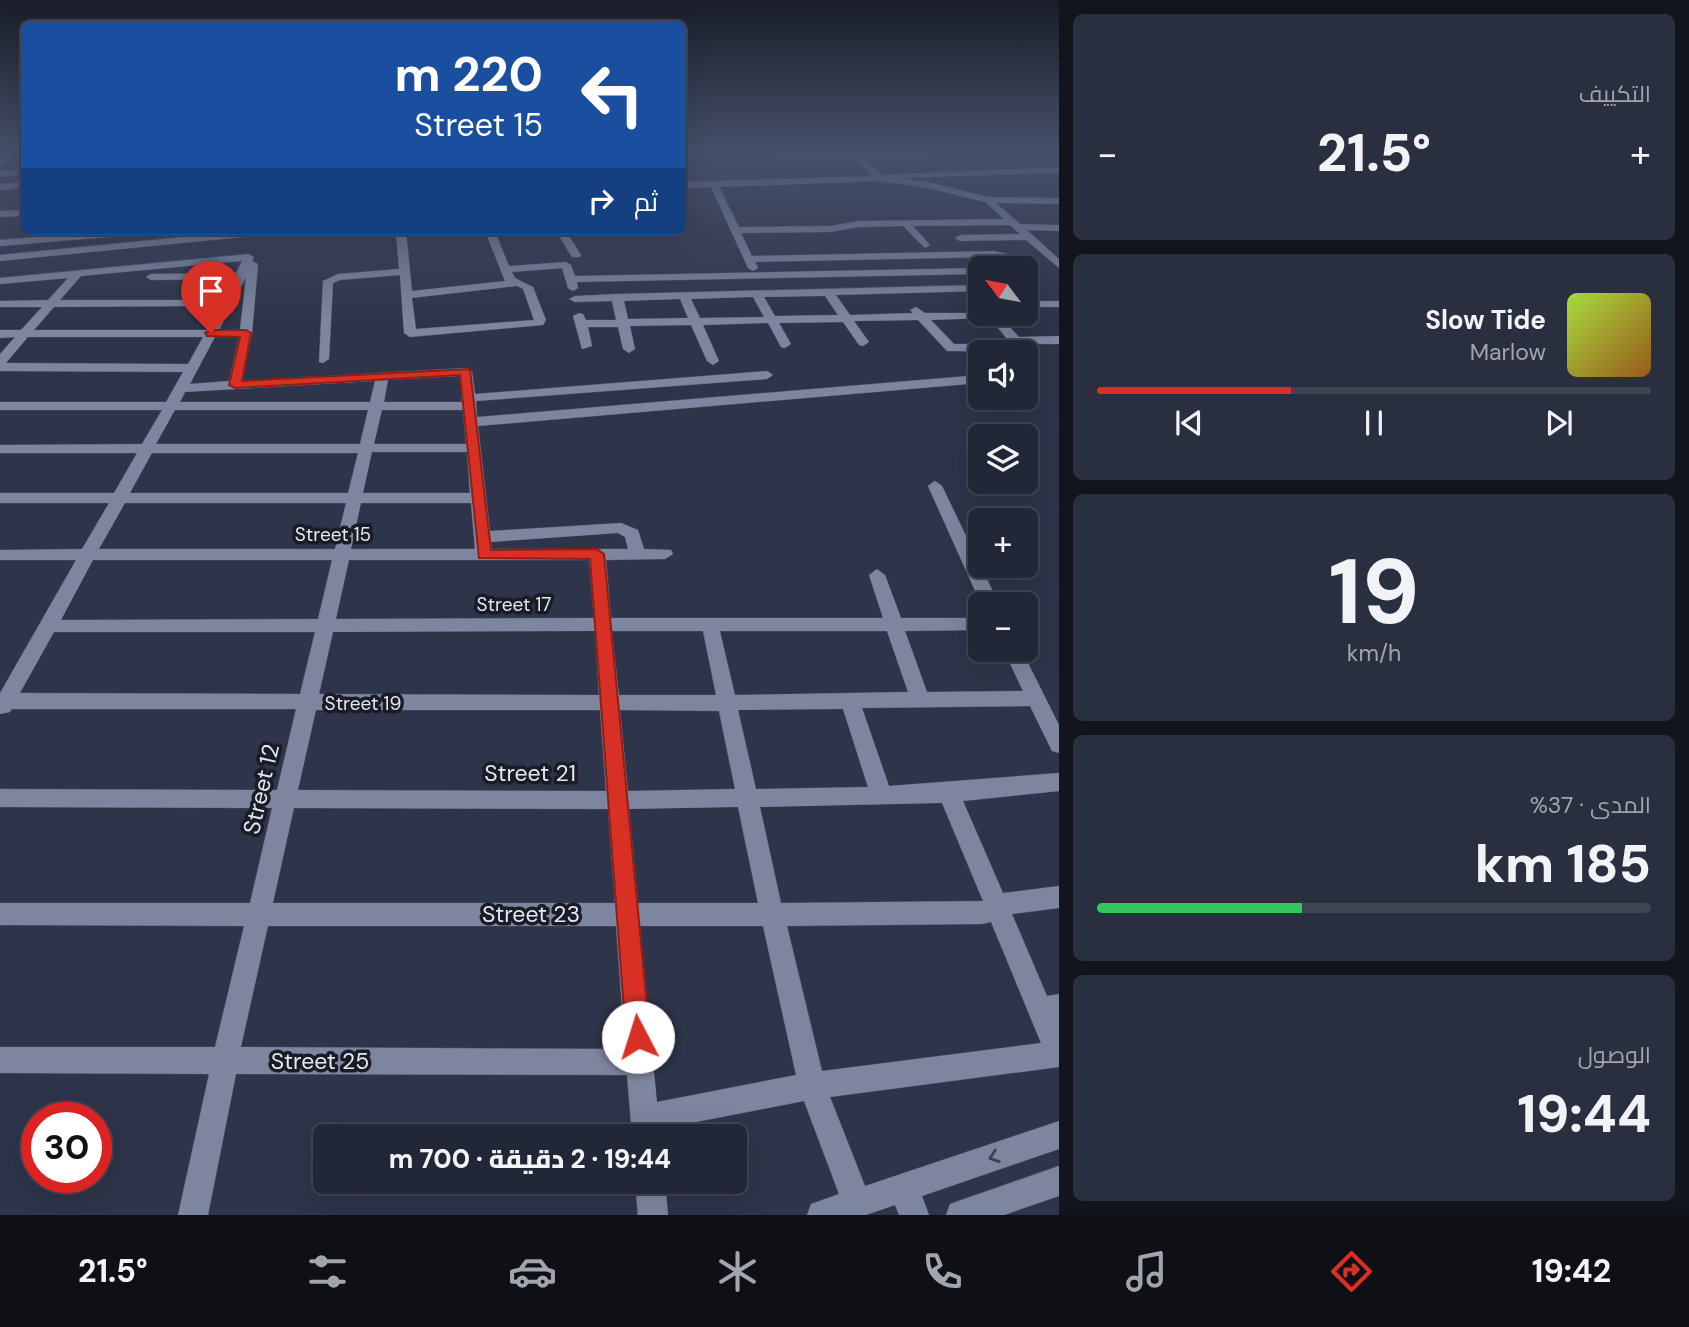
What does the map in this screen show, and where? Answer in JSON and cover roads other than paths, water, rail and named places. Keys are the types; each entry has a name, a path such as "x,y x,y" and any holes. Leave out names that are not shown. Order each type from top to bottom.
{"street":[{"path":"725,209 785,344"},
{"path":"998,209 1059,265"},
{"path":"0,214 21,213"},
{"path":"935,213 944,223"},
{"path":"734,230 830,229 851,224 905,223 1016,224 1059,228"},
{"path":"905,223 925,245"},
{"path":"0,243 97,235"},
{"path":"160,243 162,235"},
{"path":"0,258 236,235"},
{"path":"401,235 405,295 412,335 539,323 528,288 510,280 491,235"},
{"path":"564,235 576,255"},
{"path":"960,237 1033,240 1059,245"},
{"path":"749,260 994,254 1003,256"},
{"path":"2,705 49,626 228,303 249,257"},
{"path":"0,281 249,257 254,259 246,333 235,385"},
{"path":"827,258 848,291"},
{"path":"504,270 562,264 568,267 586,346"},
{"path":"571,279 968,271"},
{"path":"323,359 329,280 403,272"},
{"path":"0,365 76,275 242,276"},
{"path":"405,295 519,283"},
{"path":"581,324 921,316 967,289"},
{"path":"575,299 900,290 968,309"},
{"path":"900,290 944,343 951,348 968,348"},
{"path":"828,292 849,318 863,342"},
{"path":"684,295 713,361"},
{"path":"617,297 629,349"},
{"path":"0,304 228,303"},
{"path":"1038,304 1059,304"},
{"path":"1002,326 1015,340"},
{"path":"0,334 246,333"},
{"path":"1038,340 1059,340"},
{"path":"0,365 191,368"},
{"path":"180,388 466,372 484,555"},
{"path":"0,406 377,406 470,402 767,375"},
{"name":"Street 12","path":"193,1215 225,1060 383,376"},
{"path":"471,422 968,380"},
{"path":"0,449 474,448"},
{"path":"935,486 984,592"},
{"path":"0,498 479,498"},
{"path":"482,537 621,528 632,534 636,554"},
{"path":"597,554 645,1124"},
{"name":"Street 15","path":"0,555 665,554"},
{"path":"877,575 920,700"},
{"path":"710,624 772,915 812,1086 856,1203"},
{"name":"Street 17","path":"49,626 968,624"},
{"path":"1018,662 1059,745"},
{"name":"Street 19","path":"2,705 727,703 1036,698"},
{"path":"850,701 882,796"},
{"name":"Street 21","path":"0,798 618,800 882,796 949,793 1059,782"},
{"path":"657,1124 812,1086 1059,1054 1049,1008 997,909 949,793"},
{"name":"Street 23","path":"0,914 982,913 997,909 1001,904 1059,897"},
{"name":"Street 25","path":"0,1060 640,1062"},
{"path":"821,1215 1059,1135"},
{"path":"961,1215 1059,1181"},
{"path":"904,1187 914,1215"},
{"path":"651,1194 653,1215"}]}
